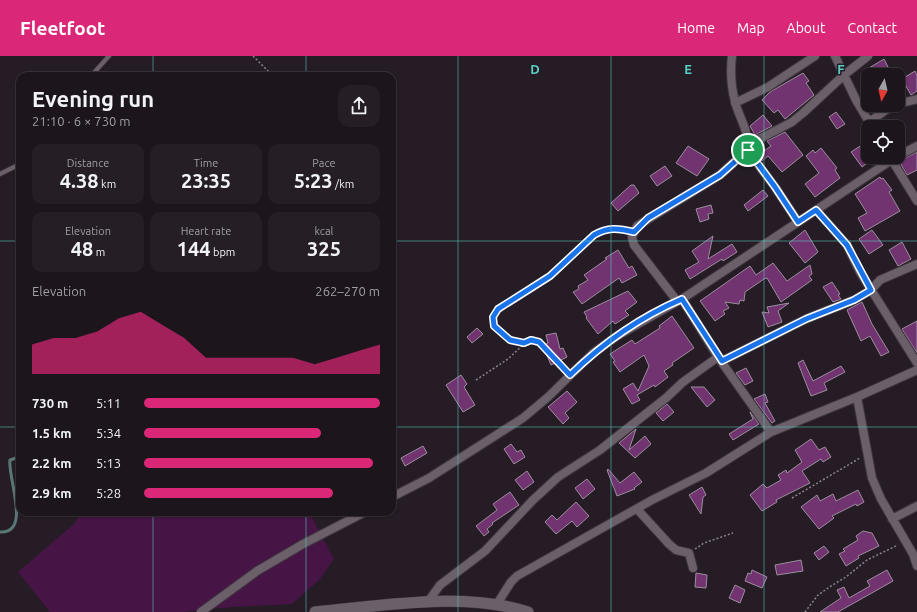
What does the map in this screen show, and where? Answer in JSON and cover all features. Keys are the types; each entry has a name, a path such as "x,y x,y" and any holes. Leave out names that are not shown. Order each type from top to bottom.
{"main road":[{"path":"315,612 427,603 497,604 528,612"}],"street":[{"path":"732,56 730,79 735,103 748,148 798,222"},
{"path":"735,103 768,87 815,56"},
{"path":"835,56 867,120"},
{"path":"771,432 679,300 634,245 632,239 634,232 648,218 720,175 748,148 792,122 844,75 868,56"},
{"path":"905,103 917,99"},
{"path":"875,120 884,112"},
{"path":"905,152 917,146"},
{"path":"396,495 429,478 523,418 548,397 593,353 617,336 679,300 884,164"},
{"path":"898,164 916,199"},
{"path":"816,210 847,245 871,290 917,363"},
{"path":"427,603 440,585 485,551 552,482 600,450 666,398 683,382 720,359 806,319 854,300 871,290 880,280 917,264"},
{"path":"497,604 511,582 517,576 637,509 706,473 771,432 857,397 917,370"},
{"path":"857,397 872,478 892,519 907,542 917,566"},
{"path":"892,519 917,506"},
{"path":"637,509 676,550 689,553 694,568"},
{"path":"201,612 257,571 303,544 357,516"}],"lane":[{"path":"95,72 109,56"},
{"path":"0,174 16,166"}],"path":[{"path":"253,56 269,72"},
{"path":"524,343 510,340 494,326 493,317 498,309 550,276 594,235 602,230 613,228 634,232"},
{"path":"476,380 511,356 524,343 531,340 539,342 570,375"},
{"path":"792,498 867,454"},
{"path":"689,553 704,543 733,533"},
{"path":"805,612 818,595 846,577 867,560 907,542"}],"shaded area":[{"path":"79,516 311,516 334,559 319,580 292,604 232,607 183,612 50,612 18,572 75,523"}],"building":[{"path":"884,59 888,67 886,68 869,68"},
{"path":"915,71 917,75 917,91 911,95 905,84 905,77"},
{"path":"803,73 809,81 806,83 814,95 785,119 778,110 774,113 762,100 770,92"},
{"path":"836,112 845,124 837,129 829,117"},
{"path":"763,115 772,126 755,135 750,126"},
{"path":"785,132 803,155 782,172 768,156 762,161 758,155 771,146 767,141"},
{"path":"688,146 709,159 697,176 676,163"},
{"path":"861,146 861,164 866,164 862,167 851,152"},
{"path":"821,148 837,168 835,170 840,178 815,197 805,184 819,173 806,156 813,150 815,153"},
{"path":"917,152 917,170 907,175 901,164 905,164 905,158"},
{"path":"665,166 672,176 657,186 650,176"},
{"path":"880,177 881,179 883,178 892,190 889,192 900,211 865,231 858,218 867,213 855,194"},
{"path":"631,185 634,185 639,193 618,211 611,203"},
{"path":"763,190 768,196 748,211 744,205"},
{"path":"711,205 713,213 708,214 709,219 700,222 696,209"},
{"path":"805,230 818,252 805,263 789,243"},
{"path":"872,230 883,245 869,254 859,239"},
{"path":"713,236 708,259 732,244 737,252 723,261 722,259 690,279 685,270 699,262 692,251"},
{"path":"902,242 911,259 898,266 889,250"},
{"path":"618,250 629,268 632,266 637,275 622,283 619,278 582,304 573,292 579,289 578,286 588,280 584,275 607,259 605,258"},
{"path":"773,263 787,281 810,265 812,274 809,276 812,280 781,302 767,278 764,279 745,292 744,301 740,300 739,304 725,302 729,308 723,311 725,314 715,321 700,301 750,266 756,275"},
{"path":"832,282 840,294 838,295 841,299 833,302 823,287"},
{"path":"628,291 637,302 625,311 629,315 615,324 613,321 598,334 586,318 587,317 584,312"},
{"path":"862,302 872,324 889,352 881,356 870,336 861,341 847,310"},
{"path":"789,303 778,311 782,322 768,327 762,312 769,313 767,307"},
{"path":"672,316 694,348 672,363 673,365 664,371 668,377 655,387 654,385 637,395 640,400 632,404 623,389 633,383 638,391 649,366 644,355 620,372 613,362 615,361 610,354 632,340 635,344 660,328 659,326"},
{"path":"917,321 917,353 902,329"},
{"path":"477,328 483,334 472,343 467,337"},
{"path":"556,333 560,349 563,348 567,357 551,365 543,346 548,343 546,335"},
{"path":"803,360 813,381 841,366 845,372 824,383 827,390 811,396 798,363"},
{"path":"746,368 753,381 745,385 736,373"},
{"path":"461,375 467,384 464,387 475,405 463,412 446,385"},
{"path":"691,387 704,387 715,400 707,407"},
{"path":"567,391 577,402 565,413 569,418 563,424 548,407"},
{"path":"765,394 768,402 765,403 775,421 772,423 754,399"},
{"path":"667,404 674,412 663,421 656,413"},
{"path":"750,412 759,424 733,440 729,434 753,419"},
{"path":"636,429 629,450 645,436 651,444 635,458 619,443"},
{"path":"811,439 819,450 825,447 831,457 823,462 821,459 802,471 810,483 776,500 777,502 762,511 750,495 763,484 767,488 781,480 778,475 786,470 787,473 802,462 795,450"},
{"path":"511,444 517,452 521,450 525,457 514,464 504,449"},
{"path":"423,446 427,453 405,466 401,458"},
{"path":"608,469 620,483 634,472 642,482 634,488 635,489 617,496 607,470"},
{"path":"527,471 534,482 523,490 515,480"},
{"path":"587,479 595,489 583,499 575,488"},
{"path":"702,487 706,495 703,497 701,514 689,495"},
{"path":"858,490 864,502 857,506 856,504 832,516 834,518 819,529 801,507 817,495 820,501 833,494 836,501"},
{"path":"510,492 519,505 492,523 493,524 487,529 489,532 484,536 476,526 497,510 493,504"},
{"path":"576,502 589,516 577,527 572,521 556,534 545,522 552,515 557,520"},
{"path":"863,531 872,533 879,546 858,556 859,558 846,566 839,554 845,551 843,549 858,540 856,536"},
{"path":"824,546 829,552 819,560 814,553"},
{"path":"801,560 803,571 777,575 775,565"},
{"path":"752,570 767,577 762,588 745,581 748,573 751,574"},
{"path":"887,570 893,581 838,612 820,612 841,598 837,590 844,587 849,598 870,586 867,581"},
{"path":"696,573 707,575 706,588 695,587"},
{"path":"735,585 745,590 740,603 729,598"}],"waterway":[{"path":"16,458 10,460 10,468 16,503"},
{"path":"16,503 16,514"},
{"path":"0,532 9,530 15,524 16,514"}],"route":[{"path":"748,150 787,204 798,222 816,210 835,229 847,245 871,290 854,300 806,319 748,346 722,361 682,299 617,336 593,353 570,375 539,342 531,340 524,343 510,340 504,333 494,326 493,317 495,312 502,305 527,288 550,276 594,235 602,230 613,228 634,232 637,226 648,218 701,188 720,175 748,150"}]}
